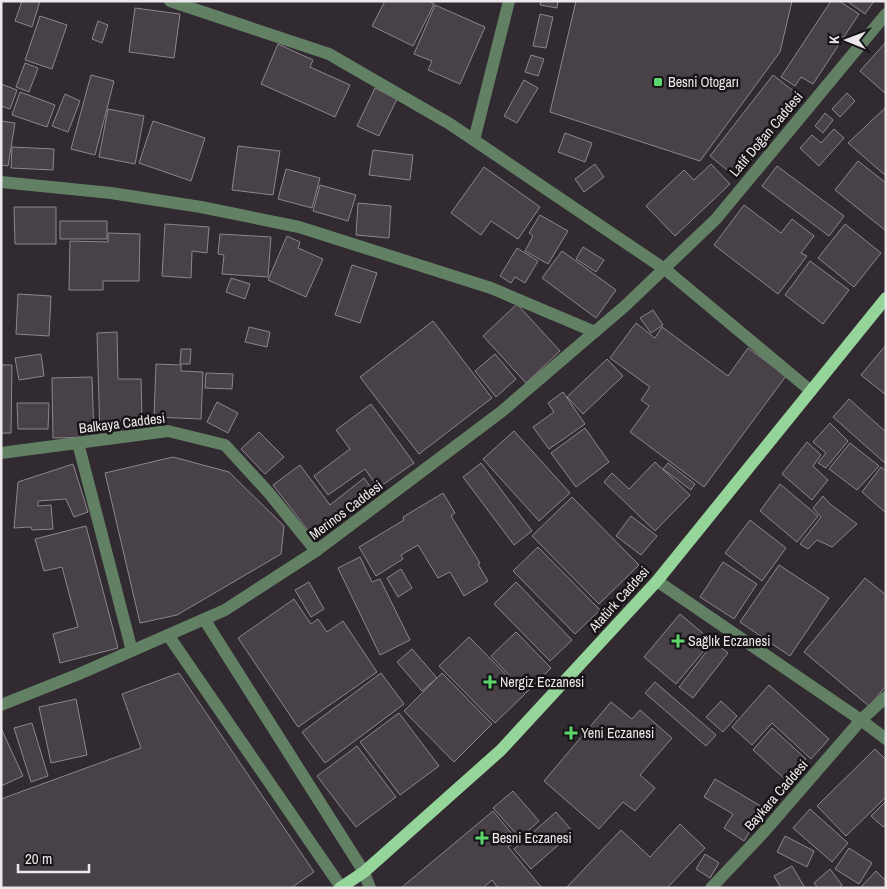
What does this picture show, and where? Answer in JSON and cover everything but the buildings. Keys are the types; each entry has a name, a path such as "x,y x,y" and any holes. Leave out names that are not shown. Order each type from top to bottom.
{"main road":[{"name":"Atatürk Caddesi","path":"340,887 364,872 501,750 656,581 886,298"}],"street":[{"path":"170,1 329,54 450,124 664,268 811,391"},
{"path":"474,140 509,1"},
{"name":"Latif Doğan Caddesi","path":"664,268 716,219 886,14"},
{"path":"1,182 111,193 201,207 299,227 491,288 595,332"},
{"name":"Merinos Caddesi","path":"1,706 80,674 225,610 316,551 501,412 625,306 664,268"},
{"name":"Balkaya Caddesi","path":"1,454 168,431 225,445 269,493 316,551"},
{"path":"78,443 132,651"},
{"path":"656,581 861,720 886,739"},
{"path":"204,619 364,872 370,888"},
{"path":"168,635 340,887"},
{"name":"Baykara Caddesi","path":"711,888 763,833 861,720 886,697"}],"place":[{"name":"Besni Otogarı","path":"658,82"},
{"name":"Sağlık Eczanesi","path":"678,641"},
{"name":"Nergiz Eczanesi","path":"490,682"},
{"name":"Yeni Eczanesi","path":"571,733"},
{"name":"Besni Eczanesi","path":"482,838"}]}
